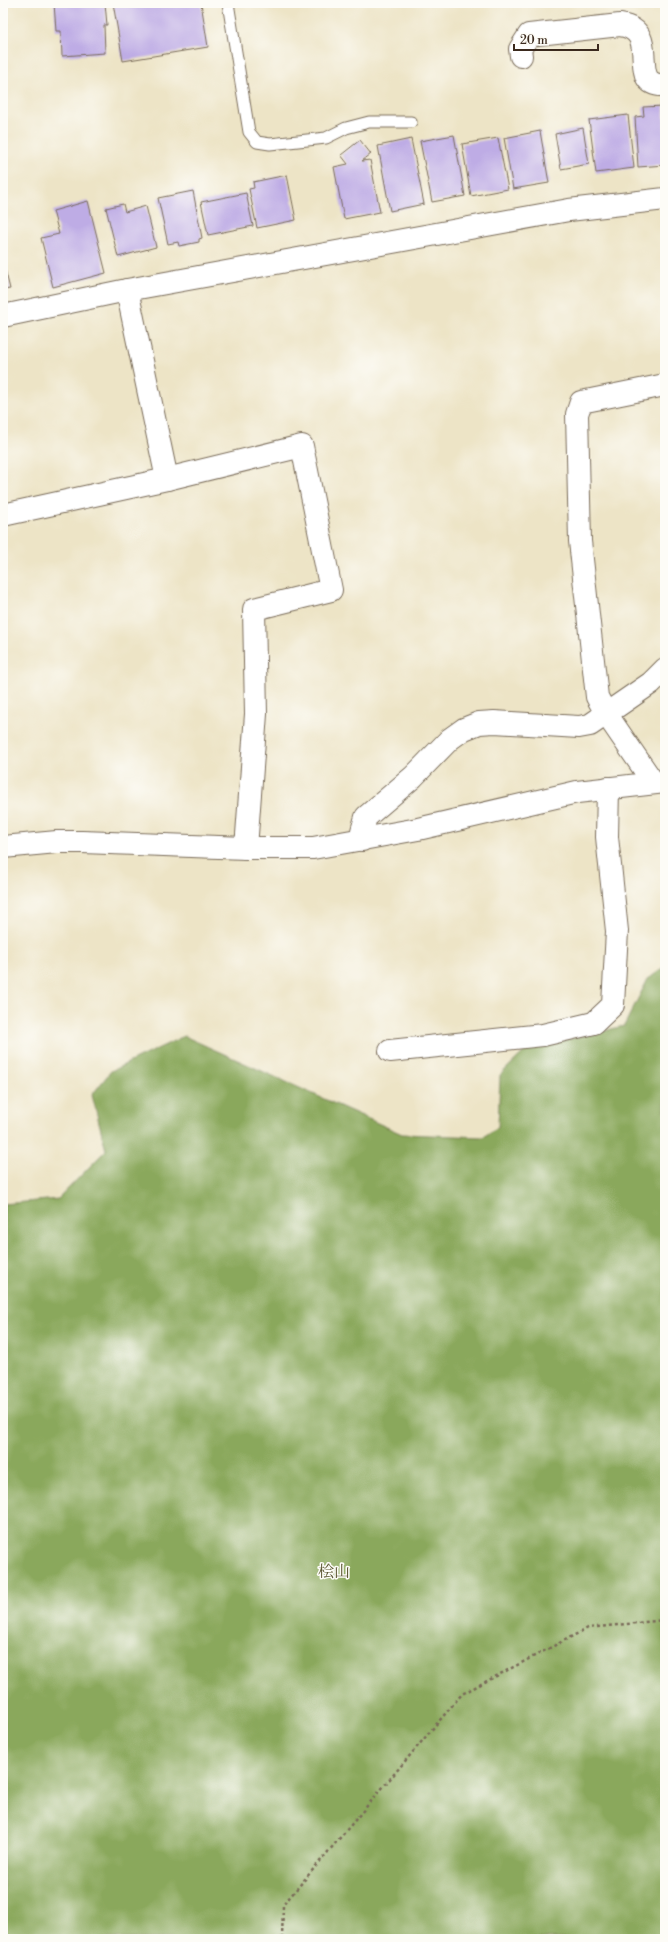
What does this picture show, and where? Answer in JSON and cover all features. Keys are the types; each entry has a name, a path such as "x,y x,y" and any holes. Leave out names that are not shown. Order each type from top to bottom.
{"street":[{"path":"521,56 520,49 528,35 620,25 627,26 638,32 641,38 646,76 655,84 665,85"},
{"path":"3,316 127,290 568,210 665,199"},
{"path":"127,290 168,479"},
{"path":"659,782 607,714 597,697 580,541 577,414 581,402 665,385"},
{"path":"3,515 168,479 302,446 331,590 254,609 256,714 246,848"},
{"path":"362,840 362,831 366,817 413,776 450,739 464,729 479,723 494,722 579,727 590,725 651,682 665,669"},
{"path":"3,847 44,843 82,842 246,848 313,848 418,829 577,792 659,782"},
{"path":"390,1051 542,1035 594,1023 613,1005 617,931 607,837 608,788"}],"lane":[{"path":"228,3 249,132 257,142 270,144 326,138 346,128 369,122 411,122"}],"path":[{"path":"282,1939 283,1905 462,1694 588,1628 665,1620"}],"green space":[{"name":"桧山","path":"665,967 665,1939 3,1939 3,1204 58,1199 106,1150 92,1095 111,1071 184,1036 402,1134 483,1137 498,1127 500,1075 527,1049 624,1026 648,979"}],"building":[{"path":"54,3 105,3 107,25 104,25 105,53 62,56 61,31 56,31"},
{"path":"113,3 201,3 208,47 123,61"},
{"path":"664,106 665,165 638,167 635,117 644,116 643,107"},
{"path":"628,115 634,168 596,173 589,120"},
{"path":"583,128 589,164 561,169 555,134"},
{"path":"540,131 549,183 513,189 504,138"},
{"path":"454,135 465,196 432,202 420,141"},
{"path":"498,138 508,189 471,196 462,144"},
{"path":"411,139 424,204 390,211 378,146"},
{"path":"360,140 371,154 362,161 370,160 380,212 344,219 334,167 348,164 341,155"},
{"path":"287,175 296,220 257,228 249,189 254,188 253,182"},
{"path":"193,191 202,238 199,239 199,242 179,246 178,242 168,244 158,198"},
{"path":"246,193 253,226 208,235 201,202"},
{"path":"88,201 106,273 53,287 41,238 59,234 53,211"},
{"path":"123,204 125,212 146,206 156,247 118,257 106,208"},
{"path":"3,261 10,289 3,290"}]}
